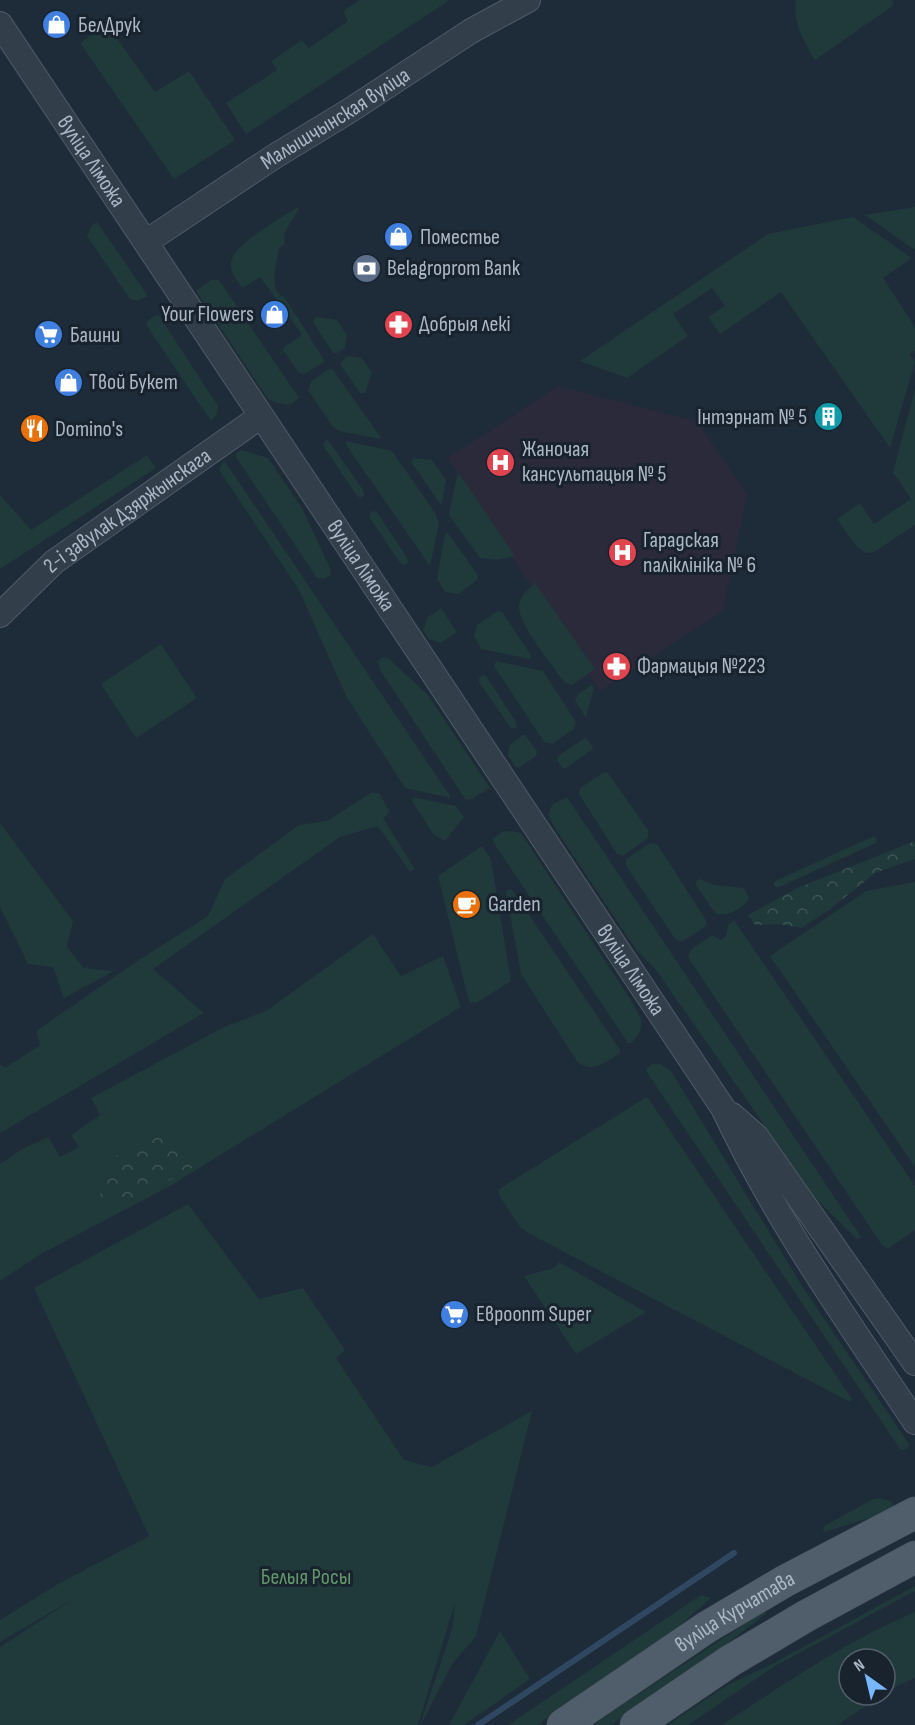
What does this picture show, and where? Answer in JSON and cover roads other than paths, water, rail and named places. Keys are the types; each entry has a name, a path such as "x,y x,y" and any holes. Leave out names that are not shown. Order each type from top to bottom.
{"main road":[{"name":"вуліца Курчатава","path":"563,1725 708,1627 786,1581 915,1513"},
{"name":"вуліца Курчатава","path":"636,1725 730,1661 915,1557"}],"street":[{"name":"Малышчынская вуліца","path":"146,242 274,156 349,111 471,31 528,0"},
{"name":"вуліца Ліможа","path":"0,24 723,1108 740,1144 804,1255 915,1422"},
{"name":"2-і завулак Дзяржынскага","path":"0,615 54,562 261,416"},
{"name":"вуліца Ліможа","path":"723,1108 756,1137 915,1363"}],"waterway":[{"path":"478,1725 734,1553"}],"place":[{"name":"БелДрук","path":"57,25"},
{"name":"Поместье","path":"399,237"},
{"name":"Belagroprom Bank","path":"366,268"},
{"name":"Your Flowers","path":"275,314"},
{"name":"Добрыя лекі","path":"398,324"},
{"name":"Башни","path":"49,335"},
{"name":"Твой Букет","path":"68,382"},
{"name":"Інтэрнат № 5","path":"828,417"},
{"name":"Domino's","path":"34,429"},
{"name":"Жаночая кансультацыя № 5","path":"501,462"},
{"name":"Гарадская паліклініка № 6","path":"622,553"},
{"name":"Фармацыя №223","path":"616,666"},
{"name":"Garden","path":"467,904"},
{"name":"Евроопт Super","path":"455,1314"}],"park label":[{"name":"Белыя Росы","path":"306,1577"}]}
